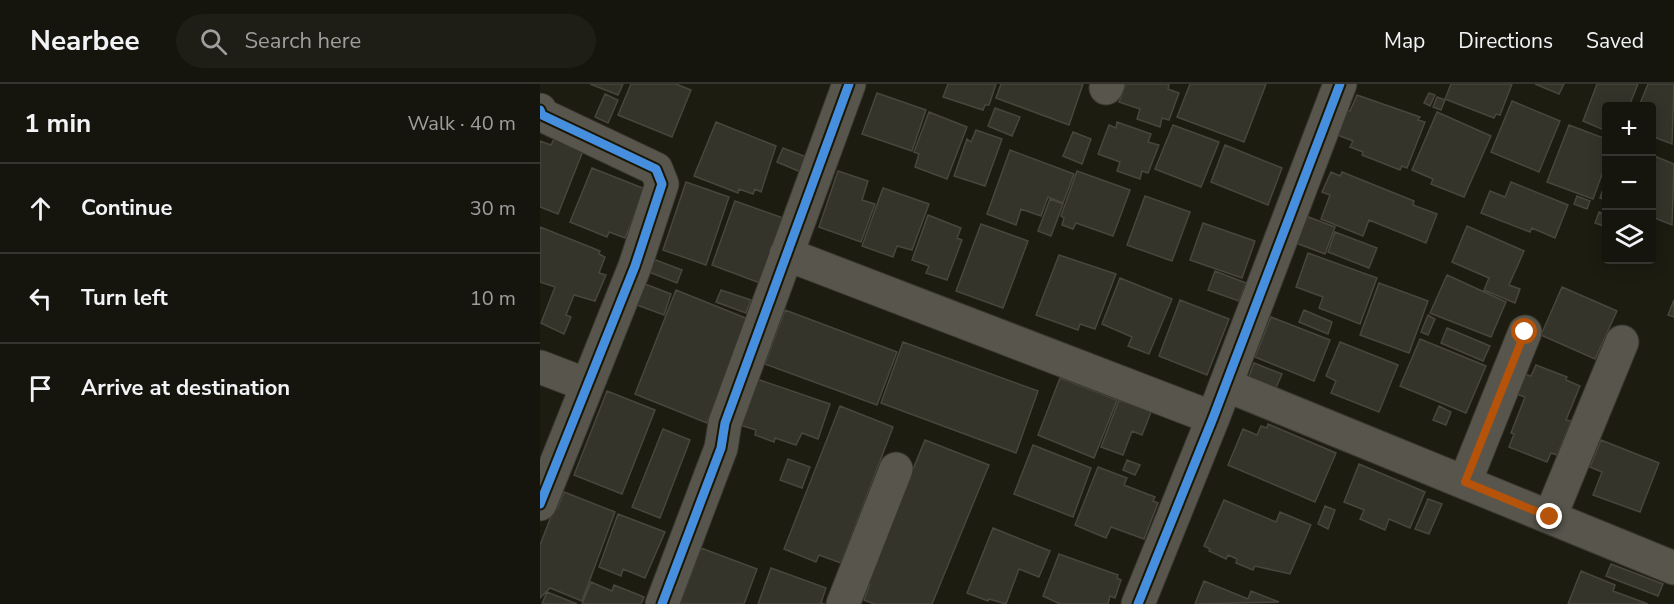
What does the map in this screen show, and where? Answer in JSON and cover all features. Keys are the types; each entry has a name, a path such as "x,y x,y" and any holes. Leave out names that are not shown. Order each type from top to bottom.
{"street":[{"path":"662,604 721,448 726,423 849,84"},
{"path":"1137,604 1226,385 1340,84"},
{"path":"540,110 542,115 656,169 662,184 635,266 540,504"},
{"path":"786,254 1213,418"},
{"path":"1550,517 1598,377 1622,342"},
{"path":"1465,482 1513,346"},
{"path":"540,367 587,385"},
{"path":"1226,385 1674,568"},
{"path":"843,604 896,469"}],"building":[{"path":"590,84 623,84 618,95"},
{"path":"631,84 676,84 691,90 672,137 618,115"},
{"path":"948,84 996,84 989,105 985,105 983,110 943,97"},
{"path":"1001,84 1083,84 1069,125 996,98"},
{"path":"1126,84 1169,84 1168,89 1179,93 1169,120 1162,118 1160,127 1137,119 1140,109 1119,102"},
{"path":"1190,84 1266,84 1244,142 1177,117"},
{"path":"1451,84 1512,84 1500,115 1496,114 1494,118 1445,99"},
{"path":"1535,84 1564,84 1559,94"},
{"path":"1597,84 1638,84 1631,102 1602,102 1602,129 1583,121"},
{"path":"1648,84 1674,84 1672,144 1656,138 1656,102 1641,102"},
{"path":"877,93 926,110 912,151 862,134"},
{"path":"1429,93 1435,95 1430,106 1424,103"},
{"path":"605,94 618,100 608,123 595,117"},
{"path":"1357,95 1420,117 1418,120 1425,122 1407,168 1402,166 1400,170 1362,155 1363,152 1350,147 1353,141 1335,134 1345,109 1350,111"},
{"path":"1437,97 1445,100 1441,110 1433,107"},
{"path":"1512,101 1560,121 1539,172 1491,152"},
{"path":"995,108 1020,117 1012,136 988,126"},
{"path":"929,112 967,127 947,179 915,167 919,154 914,152"},
{"path":"1437,112 1491,136 1464,197 1431,184 1433,179 1412,170"},
{"path":"716,122 776,146 761,192 755,189 753,194 739,189 738,193 694,176"},
{"path":"1117,122 1151,134 1148,142 1159,145 1148,173 1142,171 1140,179 1117,171 1120,162 1098,154 1109,125 1116,128"},
{"path":"1173,125 1219,142 1201,187 1155,169"},
{"path":"1569,125 1602,137 1602,174 1593,199 1547,182"},
{"path":"976,130 1002,139 985,186 954,176 967,139 971,142"},
{"path":"1073,132 1091,139 1082,164 1063,156"},
{"path":"554,139 583,151 558,214 540,207 540,141 551,145"},
{"path":"1225,145 1282,168 1268,205 1211,182"},
{"path":"783,148 809,158 803,173 777,162"},
{"path":"1010,150 1074,174 1063,203 1048,197 1041,216 1021,209 1016,225 987,214"},
{"path":"1656,157 1674,164 1672,225 1656,219"},
{"path":"592,168 645,189 625,238 609,232 607,237 570,222"},
{"path":"838,171 868,181 862,200 875,204 861,242 819,227"},
{"path":"1077,171 1130,190 1113,236 1076,223 1073,229 1062,225 1064,218 1061,216"},
{"path":"1331,172 1340,176 1342,172 1414,201 1413,205 1437,214 1426,243 1369,220 1363,236 1321,219 1330,195 1322,192"},
{"path":"686,182 729,197 706,265 663,250"},
{"path":"1511,182 1568,205 1555,238 1532,228 1530,232 1481,213 1490,191 1505,197"},
{"path":"883,188 929,204 912,250 897,246 893,257 862,246"},
{"path":"1145,196 1190,212 1172,261 1127,245"},
{"path":"1577,196 1590,201 1587,209 1574,204"},
{"path":"1050,199 1063,204 1051,236 1038,231"},
{"path":"735,201 783,218 760,283 712,265"},
{"path":"1599,212 1602,213 1602,226 1595,223"},
{"path":"928,215 961,228 957,238 962,240 947,280 926,273 929,266 912,260"},
{"path":"1306,216 1335,227 1325,254 1296,243"},
{"path":"1203,223 1255,241 1242,278 1190,260"},
{"path":"981,224 1028,241 1003,308 956,291"},
{"path":"1467,226 1524,251 1509,285 1520,289 1515,303 1484,290 1489,278 1452,262"},
{"path":"540,227 600,251 599,254 605,257 599,273 606,275 595,301 574,295 566,315 571,317 564,334 541,323 555,287 540,282"},
{"path":"1335,232 1377,248 1369,268 1328,252"},
{"path":"1308,253 1377,278 1360,324 1319,308 1323,297 1296,287"},
{"path":"1059,255 1116,274 1095,329 1080,324 1078,330 1036,315"},
{"path":"653,259 682,270 677,283 649,272"},
{"path":"1215,271 1246,283 1239,301 1208,290"},
{"path":"1447,275 1506,302 1491,337 1430,313"},
{"path":"1120,278 1172,299 1149,354 1128,346 1132,337 1102,324"},
{"path":"1379,283 1428,301 1409,353 1360,335"},
{"path":"645,284 671,294 664,315 637,305"},
{"path":"1562,287 1617,311 1595,359 1541,335"},
{"path":"676,290 748,319 707,423 635,394"},
{"path":"721,290 751,300 746,313 716,302"},
{"path":"1180,300 1229,319 1207,375 1159,356"},
{"path":"1674,300 1674,317 1668,315"},
{"path":"785,310 897,352 877,405 765,364"},
{"path":"1304,310 1332,322 1328,334 1299,322"},
{"path":"1428,315 1435,319 1428,335 1421,332"},
{"path":"1271,317 1330,340 1314,381 1255,357"},
{"path":"1447,328 1490,346 1483,361 1441,343"},
{"path":"1420,339 1486,366 1466,413 1400,386"},
{"path":"903,342 1038,391 1016,453 881,403"},
{"path":"1340,342 1398,365 1379,412 1331,393 1336,381 1326,376"},
{"path":"1254,363 1282,374 1275,390 1248,379"},
{"path":"1536,365 1567,377 1566,380 1580,386 1566,420 1571,421 1557,455 1551,453 1547,462 1509,447 1514,434 1511,433 1525,397 1516,394 1524,374 1531,376"},
{"path":"1060,378 1117,400 1094,458 1038,435"},
{"path":"757,379 830,404 818,439 802,433 796,445 775,438 774,442 755,435 756,430 740,425"},
{"path":"607,391 655,410 622,494 574,475"},
{"path":"1119,400 1151,412 1142,435 1132,431 1123,455 1101,447"},
{"path":"840,406 893,427 841,563 819,555 816,562 784,549"},
{"path":"1439,406 1451,412 1446,425 1433,420"},
{"path":"1268,424 1336,453 1315,502 1228,465 1243,429 1257,435 1261,426 1267,428"},
{"path":"663,429 690,440 660,518 632,507"},
{"path":"925,440 989,465 932,604 874,604 864,600 870,584 866,583"},
{"path":"1601,440 1659,463 1640,512 1593,495 1602,472 1590,467"},
{"path":"1033,445 1091,468 1073,517 1014,494"},
{"path":"788,459 810,467 802,488 780,480"},
{"path":"1127,460 1140,465 1135,475 1123,470"},
{"path":"1359,464 1425,492 1410,528 1389,519 1385,530 1360,519 1364,510 1344,502"},
{"path":"1098,467 1127,478 1124,485 1155,497 1153,501 1158,503 1144,539 1111,527 1106,538 1075,525"},
{"path":"564,492 615,512 582,601 550,588 540,598 540,545 554,509 557,509"},
{"path":"1428,499 1442,504 1429,534 1415,529"},
{"path":"1224,500 1276,522 1280,512 1311,525 1290,574 1255,566 1253,570 1236,563 1237,559 1228,555 1226,559 1204,546"},
{"path":"1325,506 1335,510 1328,529 1318,524"},
{"path":"618,514 665,532 645,578 623,569 621,576 599,567"},
{"path":"993,528 1050,551 1039,577 1019,569 1006,604 989,599 988,601 967,593"},
{"path":"701,548 757,569 744,604 680,604"},
{"path":"1059,554 1118,575 1117,578 1121,580 1115,598 1110,596 1108,604 1060,604 1043,596"},
{"path":"1611,564 1663,584 1658,596 1606,576"},
{"path":"771,568 826,588 821,603 825,604 758,604"},
{"path":"1581,571 1615,585 1613,591 1648,604 1568,604"},
{"path":"1204,581 1248,599 1251,591 1279,602 1195,604"},
{"path":"591,582 612,591 614,585 644,597 641,604 582,604"},
{"path":"547,592 577,604 542,604"}],"cycle path":[{"path":"662,604 721,448 725,423 849,84"},
{"path":"1138,604 1213,418 1340,84"},
{"path":"540,110 542,115 656,169 662,184 635,266 540,504"}],"route":[{"path":"1525,332 1465,482 1550,517"}]}
